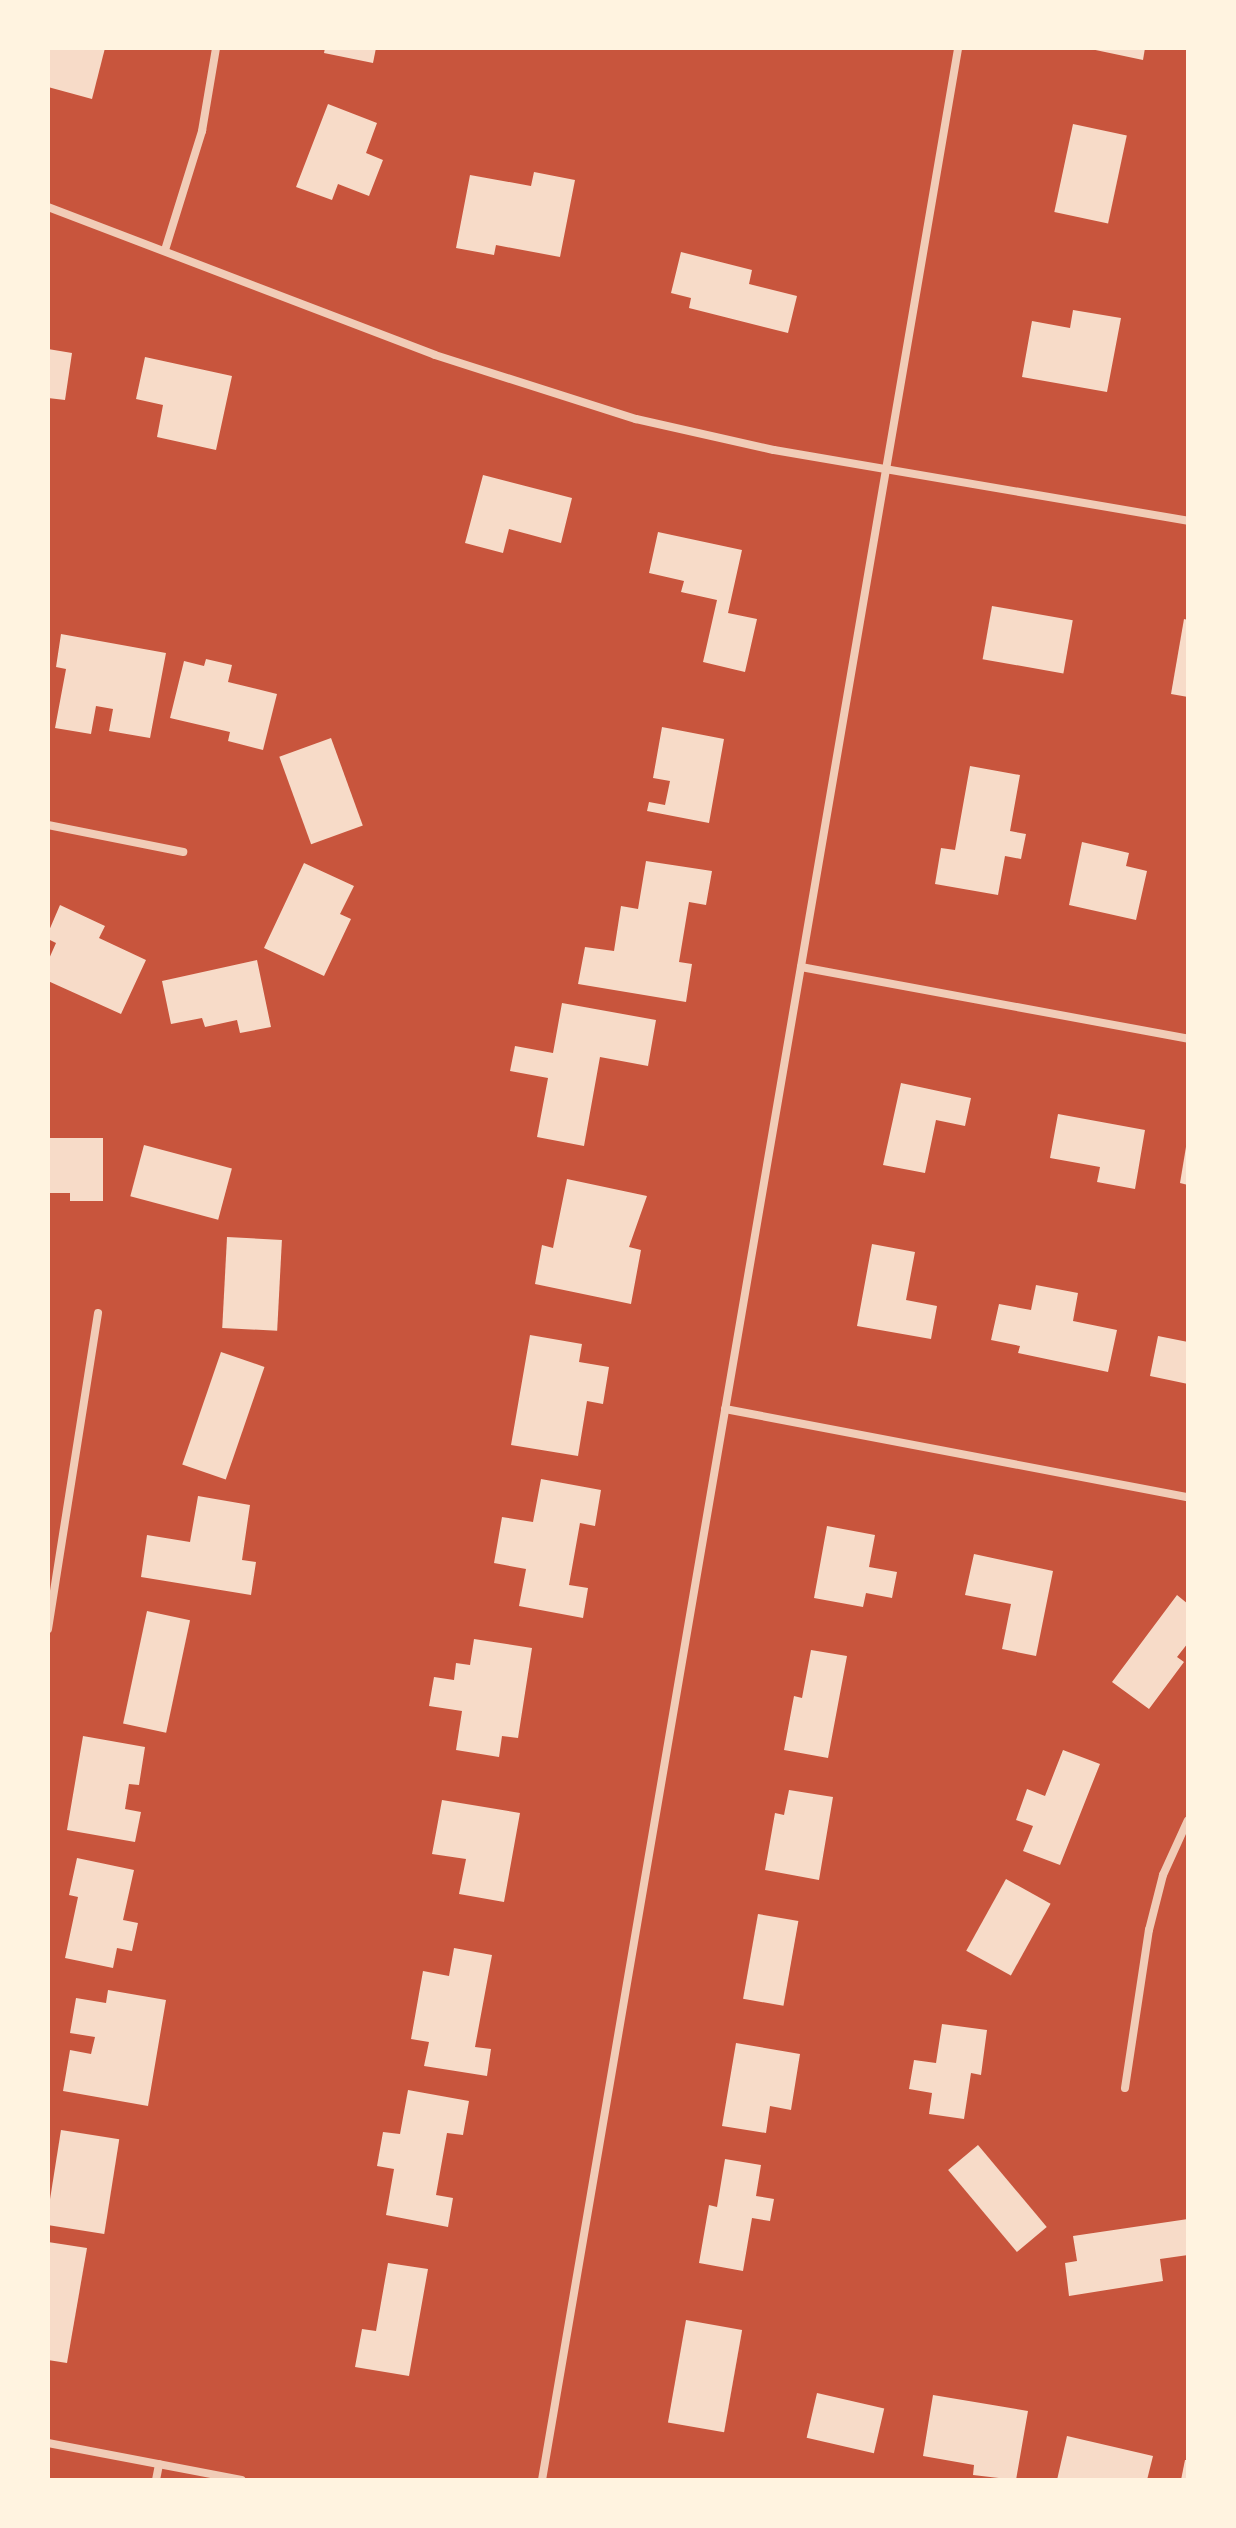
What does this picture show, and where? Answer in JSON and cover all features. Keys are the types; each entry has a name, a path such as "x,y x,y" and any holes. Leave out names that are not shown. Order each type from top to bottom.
{"street":[{"path":"165,250 202,131 216,48"},
{"path":"542,2480 958,48"},
{"path":"48,207 553,395 705,436 1188,521"},
{"path":"48,825 183,852"},
{"path":"801,967 1188,1039"},
{"path":"48,1629 98,1313"},
{"path":"725,1409 1188,1497"},
{"path":"1125,2088 1149,1930 1163,1875 1188,1820"},
{"path":"48,2443 242,2480"},
{"path":"156,2480 159,2464"}],"building":[{"path":"48,48 105,48 92,99 48,87"},
{"path":"325,48 376,48 373,63 324,53"},
{"path":"1086,48 1145,48 1143,60"},
{"path":"328,104 377,123 366,153 383,160 369,196 338,184 332,200 296,187"},
{"path":"1073,124 1127,135 1108,223 1054,212"},
{"path":"534,172 575,180 560,257 496,245 494,255 456,248 470,175 531,186"},
{"path":"681,252 752,270 749,284 797,296 788,333 689,308 691,298 671,293"},
{"path":"1073,310 1121,318 1107,392 1022,377 1032,321 1070,328"},
{"path":"48,349 72,353 65,400 48,398"},
{"path":"145,357 232,376 216,450 157,437 163,405 136,399"},
{"path":"483,475 572,498 561,543 509,529 503,553 465,543"},
{"path":"658,532 742,550 728,613 757,619 745,672 703,662 717,600 681,592 684,581 649,573"},
{"path":"992,606 1073,620 1063,673 983,659"},
{"path":"1184,619 1188,620 1188,697 1171,694"},
{"path":"61,634 166,653 150,738 109,731 113,709 96,706 91,734 55,728 66,669 56,667"},
{"path":"206,659 232,665 228,682 277,694 263,750 228,741 230,732 170,718 184,661 204,666"},
{"path":"662,727 724,739 709,823 647,811 649,802 665,805 670,781 653,778"},
{"path":"331,738 363,825 311,844 279,757"},
{"path":"970,766 1020,775 1010,831 1026,834 1021,859 1005,856 998,895 935,884 941,848 955,850"},
{"path":"1082,842 1129,853 1126,866 1147,871 1136,920 1069,905"},
{"path":"646,861 712,871 706,905 689,902 679,962 692,964 686,1002 578,984 585,947 614,951 621,906 638,909"},
{"path":"304,863 354,886 340,914 351,919 324,976 264,948"},
{"path":"60,905 105,926 99,938 146,960 121,1014 48,981 48,961 56,943 48,939 48,933"},
{"path":"257,960 271,1027 240,1033 237,1020 205,1027 202,1018 171,1024 162,981"},
{"path":"562,1003 656,1020 648,1066 600,1057 584,1146 537,1137 548,1078 510,1071 515,1046 553,1053"},
{"path":"901,1083 971,1098 965,1126 936,1120 925,1173 883,1165"},
{"path":"1058,1114 1145,1130 1135,1189 1097,1182 1100,1167 1050,1158"},
{"path":"48,1138 103,1138 103,1201 70,1201 70,1193 48,1193"},
{"path":"144,1145 232,1169 218,1220 130,1196"},
{"path":"1188,1147 1188,1185 1180,1183"},
{"path":"567,1179 647,1196 629,1247 641,1250 631,1304 535,1284 542,1245 553,1248"},
{"path":"227,1237 282,1240 277,1331 222,1328"},
{"path":"872,1244 915,1252 906,1300 937,1306 931,1339 857,1326"},
{"path":"1036,1285 1078,1293 1073,1321 1117,1330 1108,1372 1018,1353 1020,1346 991,1340 999,1304 1031,1310"},
{"path":"530,1335 582,1344 579,1362 609,1367 603,1404 587,1401 578,1456 511,1445"},
{"path":"1158,1336 1188,1342 1188,1384 1150,1376"},
{"path":"221,1352 264,1367 226,1479 182,1465"},
{"path":"541,1479 601,1490 595,1526 580,1523 569,1585 588,1588 583,1618 519,1606 526,1569 494,1563 502,1517 533,1522"},
{"path":"198,1496 250,1505 242,1560 256,1562 251,1595 141,1577 147,1535 190,1542"},
{"path":"827,1526 875,1535 869,1567 897,1572 892,1598 866,1593 863,1607 814,1598"},
{"path":"974,1554 1053,1571 1036,1656 1002,1649 1011,1604 965,1595"},
{"path":"1177,1595 1188,1604 1188,1643 1177,1657 1184,1662 1149,1709 1112,1682"},
{"path":"147,1611 190,1620 166,1733 123,1723"},
{"path":"474,1639 532,1648 518,1738 502,1736 499,1757 456,1750 462,1711 429,1706 434,1677 454,1680 456,1663 470,1665"},
{"path":"811,1650 847,1656 828,1758 784,1750 794,1696 802,1698"},
{"path":"83,1736 145,1747 139,1785 129,1784 125,1809 141,1812 135,1842 67,1830"},
{"path":"1063,1750 1100,1764 1060,1865 1023,1851 1033,1826 1016,1820 1027,1789 1045,1796"},
{"path":"789,1790 833,1797 819,1880 765,1870 775,1813 784,1815"},
{"path":"442,1800 520,1813 504,1902 459,1894 466,1859 432,1854"},
{"path":"77,1858 134,1870 123,1920 138,1923 132,1951 117,1948 113,1968 65,1958 78,1897 69,1895"},
{"path":"1006,1879 1051,1904 1011,1975 966,1951"},
{"path":"758,1914 798,1921 783,2006 743,1999"},
{"path":"454,1948 492,1955 475,2047 491,2049 487,2076 424,2066 429,2042 411,2039 423,1971 449,1976"},
{"path":"108,1990 166,2000 148,2106 63,2091 70,2050 91,2054 95,2037 70,2033 76,1998 106,2003"},
{"path":"942,2024 987,2030 981,2075 971,2073 964,2119 929,2114 932,2093 909,2089 914,2060 936,2063"},
{"path":"736,2043 800,2054 791,2110 770,2106 766,2133 722,2126"},
{"path":"408,2090 469,2101 463,2135 447,2133 436,2195 453,2198 448,2227 386,2215 394,2169 377,2166 383,2132 400,2134"},
{"path":"61,2130 119,2139 104,2234 48,2225"},
{"path":"978,2145 1047,2227 1017,2252 948,2170"},
{"path":"725,2159 761,2165 756,2196 774,2199 770,2221 752,2218 743,2271 699,2263 709,2205 717,2207"},
{"path":"1188,2219 1188,2255 1160,2259 1163,2281 1069,2296 1065,2263 1077,2261 1073,2236"},
{"path":"48,2242 87,2248 67,2363 48,2360"},
{"path":"388,2263 428,2269 409,2376 355,2367 362,2329 376,2331"},
{"path":"686,2320 742,2330 724,2432 668,2422"},
{"path":"817,2393 884,2409 874,2453 807,2438"},
{"path":"933,2395 1028,2411 1016,2480 973,2475 974,2465 923,2456"},
{"path":"1067,2436 1153,2456 1147,2480 1057,2480"},
{"path":"1185,2460 1188,2460 1188,2480 1181,2480"}]}
